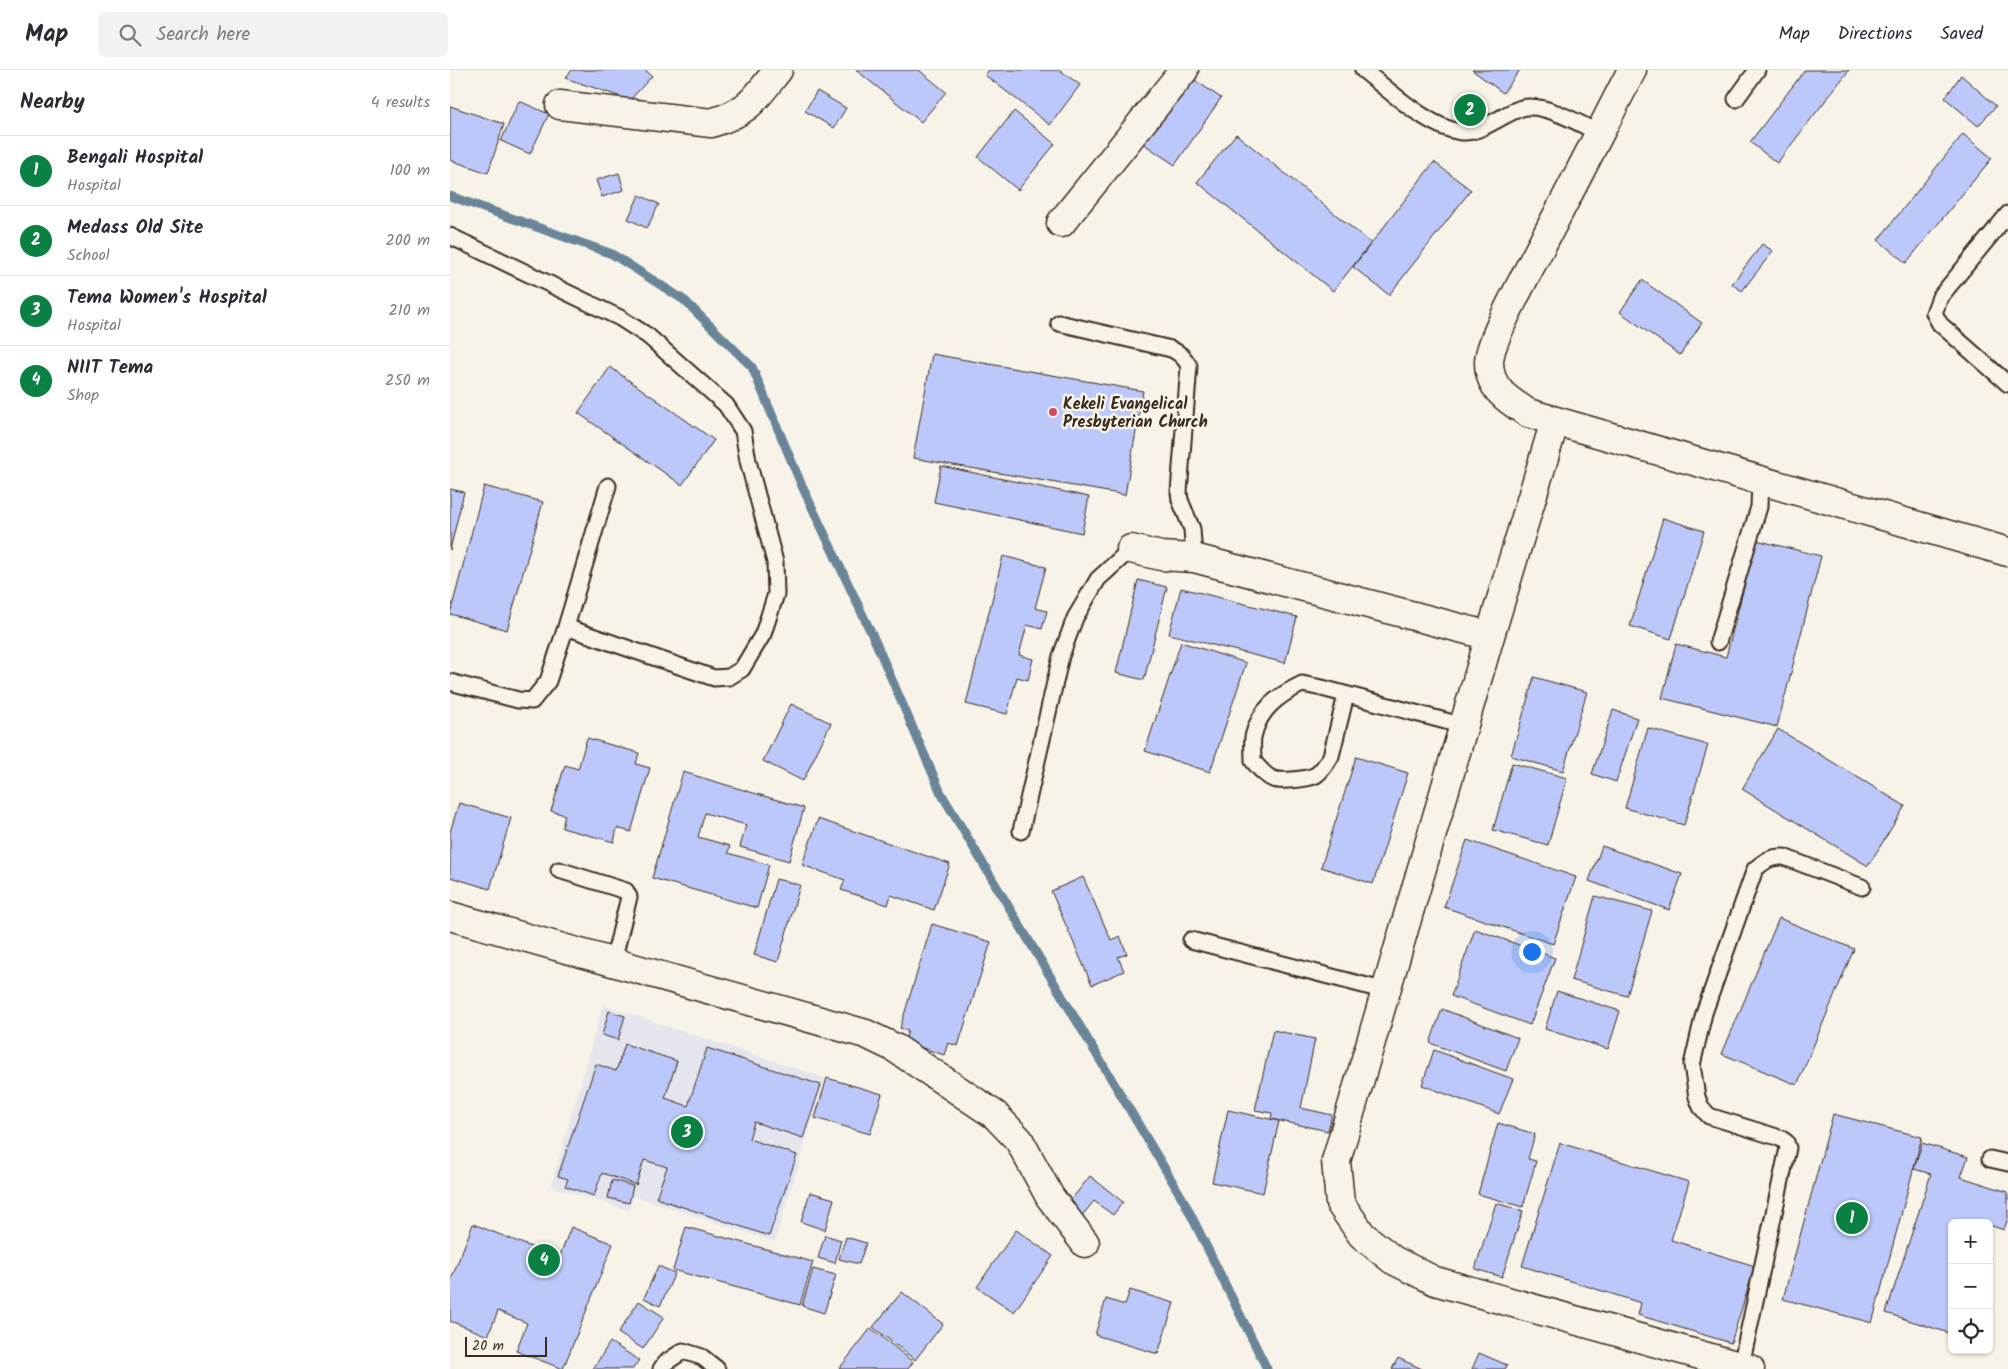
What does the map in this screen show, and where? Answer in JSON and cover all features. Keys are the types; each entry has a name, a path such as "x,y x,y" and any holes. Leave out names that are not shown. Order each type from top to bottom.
{"street":[{"path":"560,105 711,123 732,117 751,104 778,70"},
{"path":"1061,222 1184,70"},
{"path":"1632,70 1517,293 1496,338 1489,360 1490,377 1495,387 1528,413 2008,552"},
{"path":"1556,421 1490,636 1336,1161 1340,1203 1362,1234 1393,1260 1435,1281 1745,1368"},
{"path":"1131,549 1161,556 1194,558 1490,636"},
{"path":"450,916 866,1034 895,1048 995,1115 1018,1140 1050,1197 1085,1243"}],"lane":[{"path":"1363,70 1434,125 1462,133 1480,129 1527,106 1543,108 1599,133"},
{"path":"1736,99 1757,70"},
{"path":"2008,214 1940,297 1934,313 1940,324 2008,384"},
{"path":"450,236 620,318 648,336 726,405 743,431 748,462 775,562 776,594 763,634 742,669 729,677 714,678 566,627"},
{"path":"1059,323 1171,349 1180,353 1189,366 1178,492 1192,529 1194,558"},
{"path":"1718,642 1759,507 1760,481"},
{"path":"450,682 518,700 532,701 548,682 608,486"},
{"path":"1021,831 1061,656 1075,618 1098,579 1131,549"},
{"path":"1346,695 1331,756 1326,765 1315,775 1289,780 1273,779 1259,769 1253,760 1253,737 1263,714 1281,694 1302,684 1346,695 1464,726"},
{"path":"1745,1368 1788,1148 1786,1142 1780,1138 1709,1116 1702,1107 1694,1085 1692,1065 1704,1013 1755,869 1774,856 1784,857 1862,887"},
{"path":"559,870 626,891 629,897 613,962"},
{"path":"1191,940 1304,968 1386,991"},
{"path":"1990,1158 2008,1163"},
{"path":"661,1369 665,1363 683,1351 702,1358 718,1369"}],"shaded area":[{"path":"603,1005 825,1078 775,1242 634,1196 629,1211 551,1186"}],"building":[{"path":"572,70 645,70 652,76 630,100 565,78"},
{"path":"856,70 919,70 946,92 921,122"},
{"path":"989,70 1060,70 1080,85 1050,125 985,75"},
{"path":"1472,70 1520,70 1503,93"},
{"path":"1805,70 1849,70 1777,163 1750,142"},
{"path":"1183,72 1221,98 1175,165 1138,140"},
{"path":"1961,75 1996,106 1978,126 1945,98"},
{"path":"817,91 846,108 834,128 805,111"},
{"path":"519,101 549,114 530,154 501,141"},
{"path":"450,106 504,124 488,173 450,160"},
{"path":"1014,111 1055,144 1018,190 978,157"},
{"path":"1236,134 1371,243 1333,291 1197,182"},
{"path":"1963,134 1992,158 1906,263 1878,240"},
{"path":"1434,162 1471,190 1389,295 1353,267"},
{"path":"619,173 624,190 602,197 596,180"},
{"path":"639,195 659,204 647,228 628,219"},
{"path":"1762,244 1773,251 1742,291 1732,284"},
{"path":"1642,280 1702,323 1680,355 1620,312"},
{"path":"932,354 1143,391 1125,495 913,458"},
{"path":"610,367 714,440 682,485 578,413"},
{"path":"941,466 1089,497 1082,533 934,502"},
{"path":"484,486 543,502 507,630 450,614"},
{"path":"450,489 464,492 450,550"},
{"path":"1663,518 1704,531 1671,639 1630,626"},
{"path":"1756,540 1821,556 1777,727 1662,698 1676,644 1726,657"},
{"path":"1003,556 1046,567 1035,608 1047,611 1042,629 1027,625 1019,655 1033,659 1028,680 1017,677 1007,714 966,704"},
{"path":"1138,580 1167,587 1144,680 1116,673"},
{"path":"1181,588 1297,617 1285,663 1169,634"},
{"path":"1181,642 1246,663 1210,772 1145,751"},
{"path":"1534,677 1587,692 1563,771 1511,756"},
{"path":"791,704 831,723 803,781 763,761"},
{"path":"1613,710 1637,718 1616,782 1592,774"},
{"path":"1648,728 1708,745 1684,825 1625,808"},
{"path":"1778,729 1905,806 1868,866 1742,789"},
{"path":"587,738 639,753 636,764 650,768 631,832 617,828 614,842 562,828 565,815 551,811 565,765 578,769"},
{"path":"1356,757 1408,773 1373,884 1321,867"},
{"path":"1512,763 1567,778 1548,845 1493,830"},
{"path":"683,772 804,808 789,861 740,847 746,825 705,813 698,837 730,846 728,853 769,865 757,908 652,878"},
{"path":"459,803 511,818 490,889 450,877 450,832"},
{"path":"818,819 950,864 934,910 891,895 888,905 841,890 845,880 802,865"},
{"path":"1467,840 1576,877 1553,944 1444,907"},
{"path":"1602,846 1682,874 1669,910 1589,881"},
{"path":"1083,877 1111,940 1120,936 1127,954 1118,957 1124,971 1092,985 1051,891"},
{"path":"776,879 800,885 778,962 754,955"},
{"path":"1595,896 1652,911 1627,996 1571,980"},
{"path":"1779,918 1854,949 1797,1085 1722,1054"},
{"path":"932,924 991,942 958,1046 948,1043 944,1055 904,1042 908,1031 900,1028"},
{"path":"1475,929 1555,958 1530,1025 1451,996"},
{"path":"1557,991 1620,1011 1608,1049 1545,1029"},
{"path":"1442,1009 1518,1038 1506,1071 1430,1043"},
{"path":"609,1011 625,1016 618,1040 602,1035"},
{"path":"1273,1030 1315,1039 1301,1108 1332,1115 1328,1131 1271,1119 1272,1113 1255,1110"},
{"path":"625,1044 677,1061 665,1098 688,1106 707,1048 821,1085 803,1138 754,1122 749,1139 797,1155 769,1236 656,1198 667,1167 644,1160 636,1185 602,1173 594,1196 565,1186 568,1179 558,1176 596,1064 616,1071"},
{"path":"1434,1050 1513,1079 1499,1114 1422,1085"},
{"path":"827,1078 882,1094 870,1134 815,1118"},
{"path":"1228,1110 1279,1121 1263,1193 1212,1182"},
{"path":"1833,1114 1922,1137 1872,1323 1783,1299"},
{"path":"1498,1123 1535,1134 1528,1159 1536,1161 1523,1207 1478,1194"},
{"path":"1560,1143 1689,1182 1671,1240 1755,1266 1731,1343 1638,1315 1641,1303 1522,1266"},
{"path":"1922,1143 1968,1157 1961,1177 2008,1192 2008,1218 2004,1230 1993,1226 1993,1219 1948,1219 1948,1333 1886,1313 1931,1174 1914,1169"},
{"path":"1090,1176 1123,1202 1113,1215 1094,1201 1081,1217 1067,1205"},
{"path":"612,1180 633,1186 629,1203 608,1198"},
{"path":"810,1192 834,1199 825,1230 801,1222"},
{"path":"1496,1203 1523,1211 1502,1277 1475,1269"},
{"path":"473,1224 559,1258 571,1227 613,1244 563,1369 516,1351 527,1323 498,1311 488,1336 450,1321 450,1282"},
{"path":"686,1227 813,1262 800,1305 673,1270"},
{"path":"1016,1230 1053,1256 1014,1312 977,1287"},
{"path":"825,1235 841,1240 835,1263 818,1258"},
{"path":"846,1237 866,1243 859,1264 839,1259"},
{"path":"658,1266 675,1273 660,1306 644,1298"},
{"path":"813,1269 836,1275 824,1313 802,1306"},
{"path":"1130,1290 1174,1303 1158,1354 1095,1335 1106,1299 1125,1305"},
{"path":"902,1292 943,1324 915,1360 873,1327"},
{"path":"639,1301 664,1317 643,1349 618,1333"},
{"path":"871,1328 913,1362 908,1369 839,1369"},
{"path":"610,1342 639,1360 633,1369 593,1369"},
{"path":"1479,1353 1507,1365 1505,1369 1472,1369"},
{"path":"1398,1358 1422,1369 1392,1369"}],"waterway":[{"path":"450,196 612,254 684,300 752,367 802,486 876,643 941,793 1184,1201 1267,1369"}],"place":[{"name":"Medass Old Site","path":"1470,110"},
{"name":"Kekeli Evangelical Presbyterian Church","path":"1053,412"},
{"name":"Tema Women's Hospital","path":"687,1132"},
{"name":"Bengali Hospital","path":"1852,1218"},
{"name":"NIIT Tema","path":"544,1260"}]}
